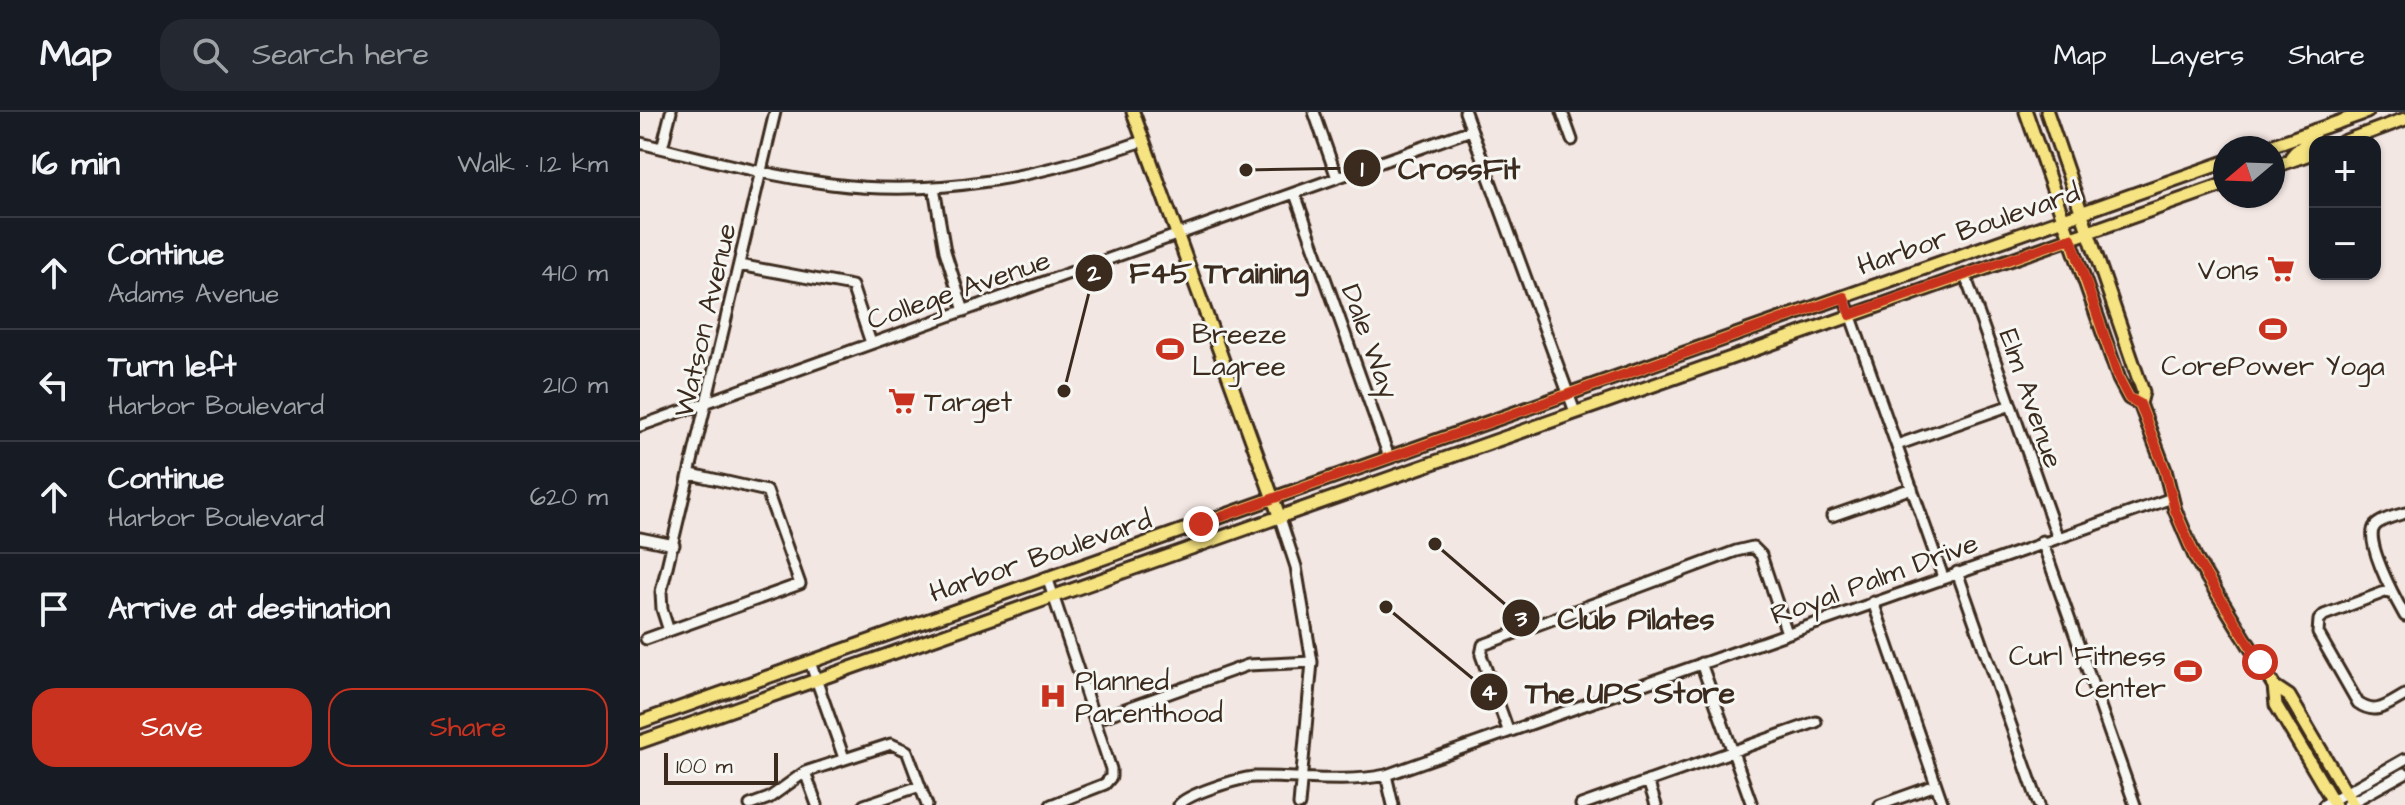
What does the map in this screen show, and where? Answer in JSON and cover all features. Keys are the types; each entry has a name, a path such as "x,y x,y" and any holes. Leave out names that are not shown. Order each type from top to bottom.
{"main road":[{"path":"1133,112 1280,518"},
{"path":"2026,112 2119,379 2129,398 2140,404"},
{"path":"2047,112 2143,392 2140,404 2172,498 2201,567 2274,686 2289,696 2349,801"},
{"path":"2285,141 2367,112"},
{"path":"2359,136 2405,119"},
{"path":"2289,161 2294,151 2313,138 2315,130"},
{"path":"2285,162 2309,154"},
{"name":"Harbor Boulevard","path":"640,722 2213,166"},
{"name":"Harbor Boulevard","path":"641,740 817,681 2213,188"},
{"path":"2274,686 2276,705 2331,803"}],"street":[{"path":"662,148 671,112"},
{"name":"Watson Avenue","path":"669,631 661,592 775,112"},
{"path":"1314,112 1337,178"},
{"path":"1465,112 1575,412"},
{"path":"1562,112 1572,140"},
{"name":"College Avenue","path":"640,426 1471,130"},
{"path":"640,143 761,172 855,187 934,188 1039,173 1143,141"},
{"path":"934,188 945,251 964,311"},
{"name":"Dale Way","path":"1295,194 1389,457"},
{"path":"739,265 852,286 871,343"},
{"name":"Elm Avenue","path":"1965,275 2057,536"},
{"path":"1844,297 1943,577"},
{"path":"1897,445 2011,405"},
{"path":"646,639 800,584 767,491 691,474"},
{"path":"1832,516 1912,488"},
{"name":"Royal Palm Drive","path":"1179,805 1189,797 1251,777 1299,781 1358,780 1386,775 2042,541 2172,498"},
{"path":"2405,513 2377,523 2372,530 2372,541 2390,590 2405,616"},
{"path":"1280,518 1296,567 1312,662 1299,805"},
{"path":"640,538 674,545"},
{"path":"2042,541 2135,805"},
{"path":"1508,730 1481,655 1483,645 1736,551 1753,547 1761,555 1787,633"},
{"path":"1957,572 2039,805"},
{"path":"1047,577 1097,719 1111,777 1105,784 1075,801 1051,805"},
{"path":"2390,590 2319,620 2318,633 2358,703 2368,711 2379,710 2405,695"},
{"path":"1873,602 1943,805"},
{"path":"810,662 844,758"},
{"path":"1097,719 1248,665 1312,662"},
{"path":"1701,663 1752,805"},
{"path":"1581,805 1816,722"},
{"path":"750,805 769,798 805,772 891,744 907,751 927,805"},
{"path":"2349,801 2405,759"},
{"path":"805,772 817,805"},
{"path":"2331,803 2349,801 2405,773"},
{"path":"1386,775 1393,805"},
{"path":"1648,781 1656,805"},
{"path":"1880,805 1936,785"},
{"path":"864,805 920,786"}],"place":[{"name":"CrossFit","path":"1246,170"},
{"name":"Vons","path":"2281,269"},
{"name":"CorePower Yoga","path":"2273,329"},
{"name":"Breeze Lagree","path":"1170,349"},
{"name":"F45 Training","path":"1064,391"},
{"name":"Target","path":"902,401"},
{"name":"Club Pilates","path":"1435,544"},
{"name":"The UPS Store","path":"1386,607"},
{"name":"Curl Fitness Center","path":"2188,671"},
{"name":"Planned Parenthood","path":"1053,696"}],"route":[{"path":"1201,524 1844,297 1850,315 2071,238 2119,379 2129,398 2140,404 2181,524 2201,567 2260,662"}]}
